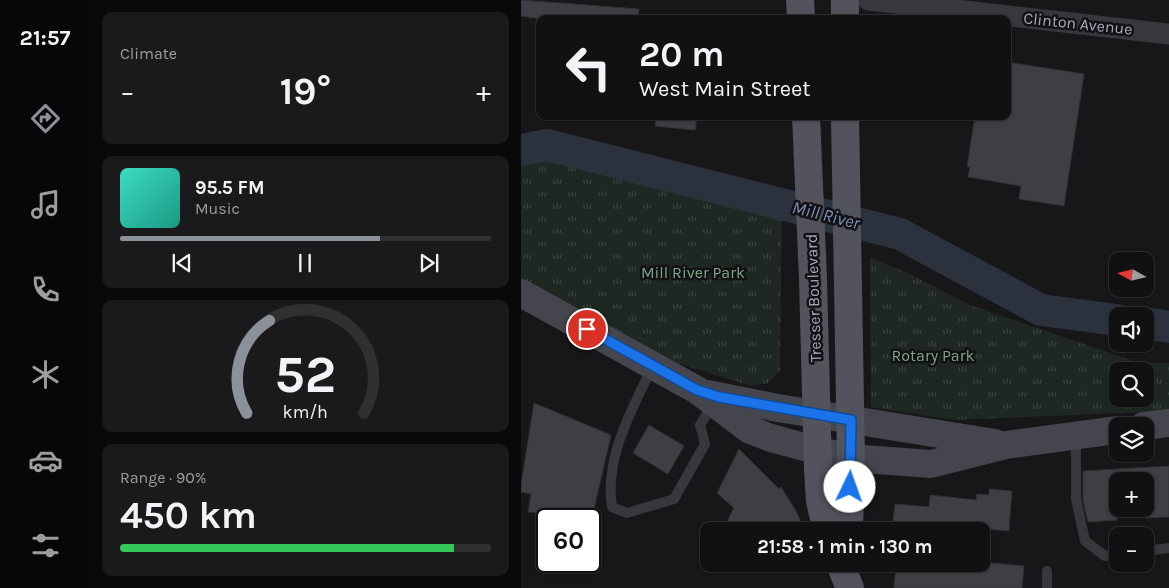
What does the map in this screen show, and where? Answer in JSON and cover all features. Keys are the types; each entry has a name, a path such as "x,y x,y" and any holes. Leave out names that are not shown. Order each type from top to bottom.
{"main road":[{"path":"800,0 801,15"},
{"path":"845,0 845,15"},
{"name":"Tresser Boulevard","path":"806,120 820,501 825,522"},
{"path":"845,120 851,420 849,522"},
{"path":"521,293 705,397 750,430 771,438 819,451 851,458 931,464 1006,445 1109,431"},
{"path":"705,397 817,413 1006,445"},
{"path":"1154,425 1169,423"}],"street":[{"name":"Clinton Avenue","path":"868,0 1001,15"},
{"name":"Clinton Avenue","path":"1011,16 1169,34"}],"lane":[{"path":"652,366 614,458 610,492 612,507 627,513 674,499 705,444 700,425 705,397"},
{"path":"1076,435 1076,500 1085,540 1105,556 1109,556"},
{"path":"1154,550 1169,548"},
{"path":"1047,571 1047,588"}],"green space":[{"name":"Mill River Park","path":"547,145 782,204 780,371 768,383 751,386 674,362 521,279 521,150"},
{"name":"Rotary Park","path":"870,257 912,275 970,305 1137,362 1109,362 1109,407 1154,407 1154,363 1169,363 1169,411 954,420 871,407"}],"building":[{"path":"521,0 639,9 638,15 536,15 536,18 521,16"},
{"path":"1011,63 1084,74 1064,206 1019,199 1021,186 968,177 970,167 967,167 974,120 1011,120"},
{"path":"656,120 696,120 695,130 655,126"},
{"path":"534,403 611,435 594,508 536,508 536,513 528,512 531,494 521,492"},
{"path":"649,425 684,446 668,474 633,453"},
{"path":"739,449 779,489 781,487 801,522 727,522 734,508 717,493"},
{"path":"1169,466 1169,517 1145,518 1154,517 1154,472 1109,472 1109,517 1117,517 1117,520 1088,522 1083,501 1083,471"},
{"path":"989,489 1012,491 1009,531 990,529 990,522 893,522 895,504 929,507 930,495 976,500 977,494 989,495"},
{"path":"990,563 1024,566 1022,588 894,588 895,572 990,572"}],"waterway":[{"name":"Mill River","path":"521,150 547,145 900,234 1041,310 1109,319"},
{"name":"Mill River","path":"1154,324 1169,327"}],"route":[{"path":"587,329 697,390 719,397 851,420 850,487"}]}
